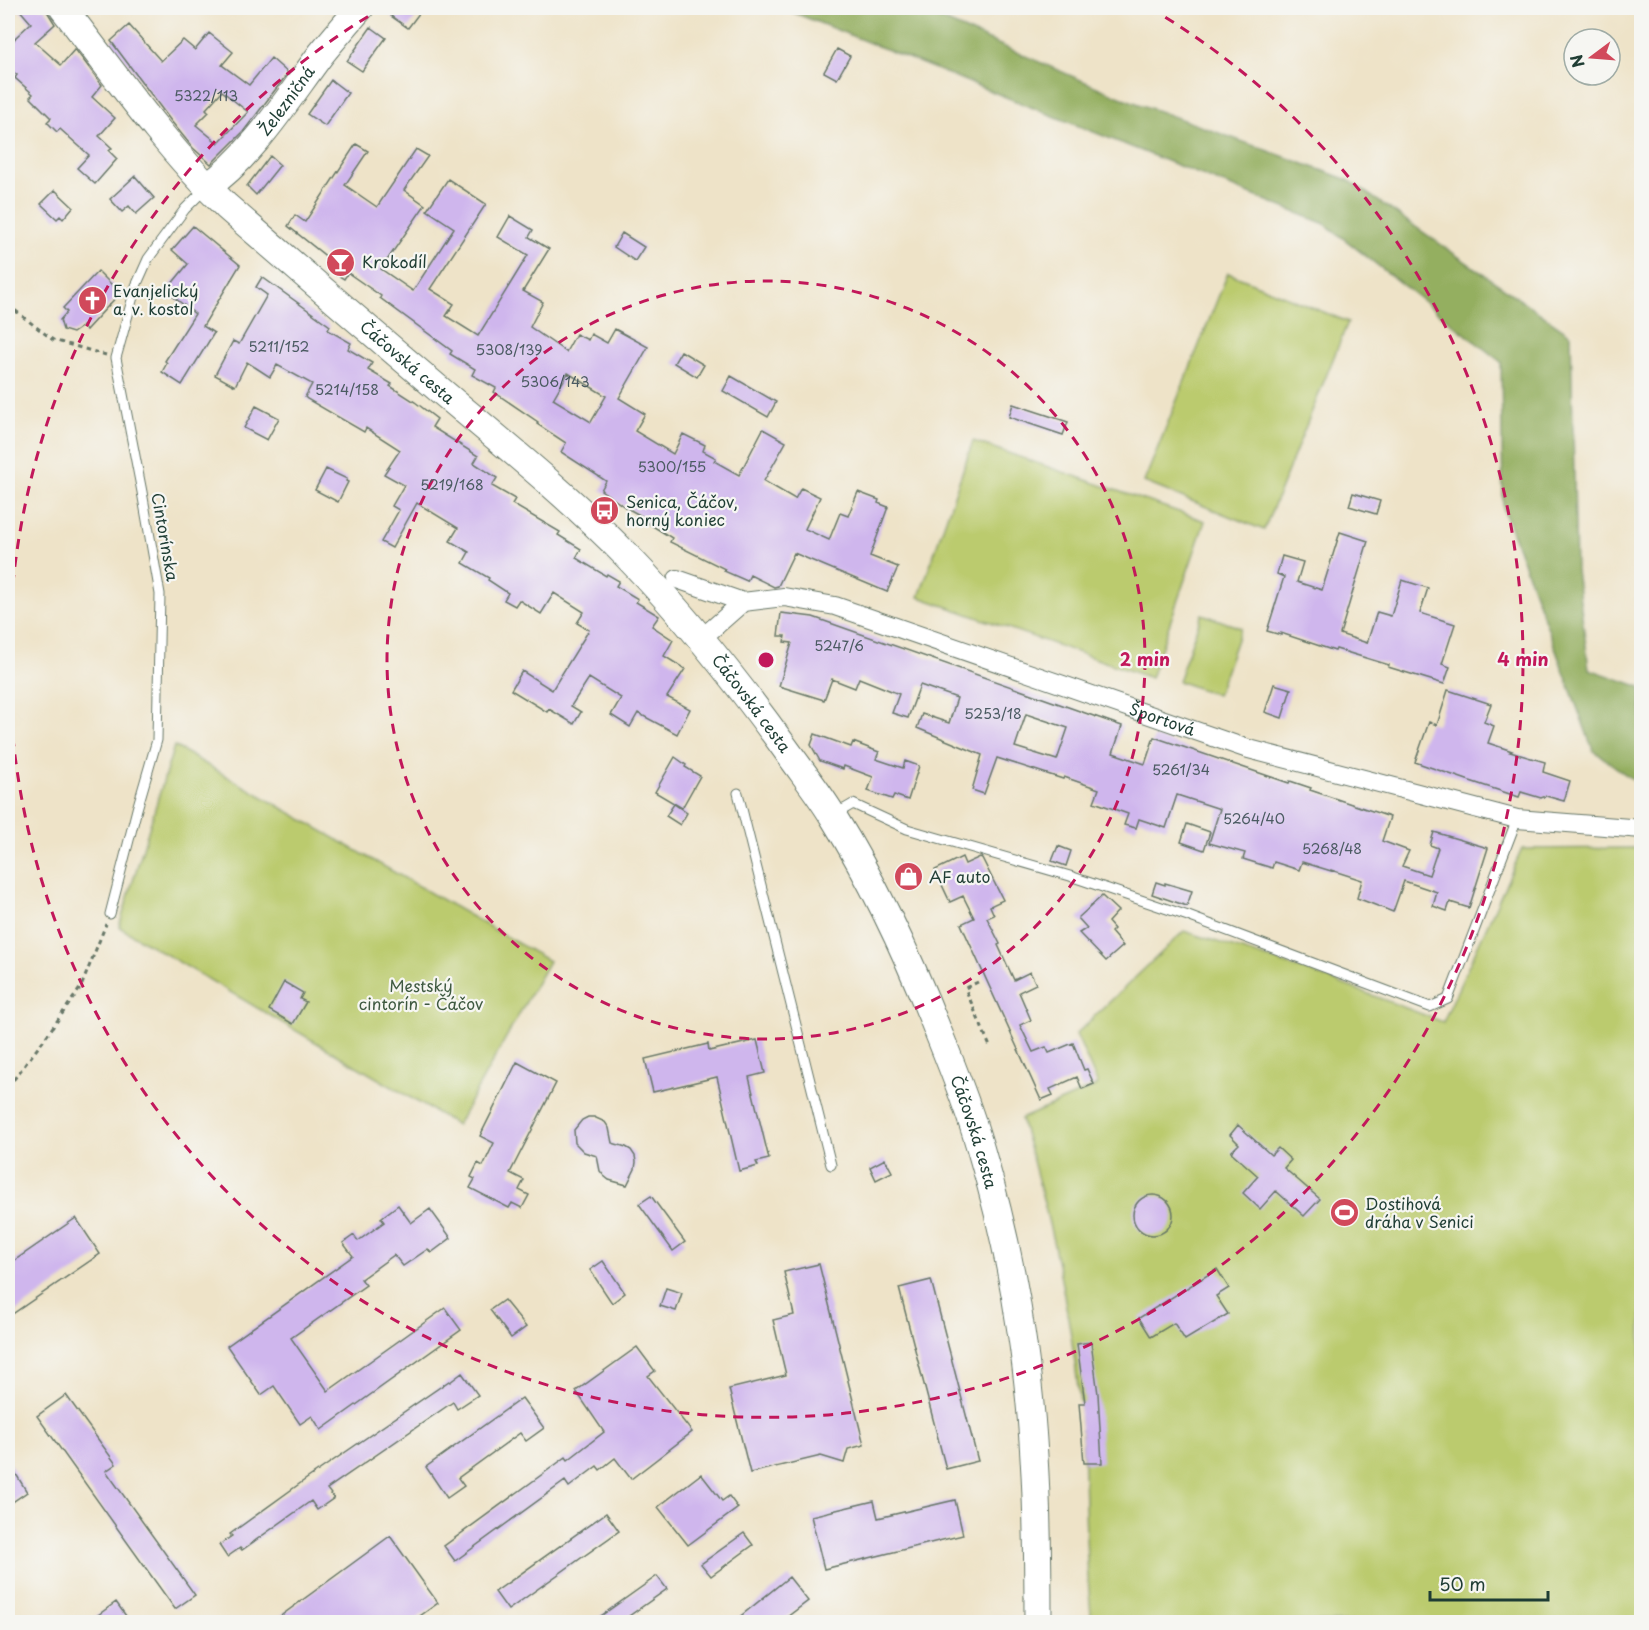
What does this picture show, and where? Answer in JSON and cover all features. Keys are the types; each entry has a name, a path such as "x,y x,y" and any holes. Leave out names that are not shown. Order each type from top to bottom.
{"main road":[{"name":"Čáčovská cesta","path":"63,8 155,125 226,206 545,478 627,556 702,638 764,719 833,816 859,860 912,967 980,1145 996,1208 1021,1329 1030,1402 1036,1502 1038,1623"},
{"name":"Železničná","path":"207,187 236,162 273,120 322,53 360,8"}],"street":[{"path":"677,579 743,602 702,638"},
{"name":"Športová","path":"743,602 784,597 835,606 1245,748 1517,819 1641,828"}],"lane":[{"name":"Cintorínska","path":"110,914 157,740 160,594 116,358 136,286 148,259 185,209 207,187"},
{"path":"738,794 831,1165"},
{"path":"833,816 853,804 907,829 1070,876 1188,916 1430,1007 1449,999 1517,819"}],"path":[{"path":"8,305 53,340 116,358"},
{"path":"8,1087 81,987 110,914"},
{"path":"978,982 965,988 991,1049"}],"green space":[{"path":"782,8 915,8 1120,97 1348,180 1571,335 1576,570 1589,669 1641,687 1641,786 1593,750 1503,508 1501,362 1325,224"},
{"path":"1228,273 1348,322 1264,530 1144,482"},
{"path":"973,441 1205,521 1151,678 919,597"},
{"path":"1202,614 1241,628 1217,695 1178,681"},
{"name":"Mestský cintorín - Čáčov","path":"174,746 549,961 457,1125 119,927"},
{"name":"Dostihová dráha v Senici","path":"1641,848 1641,1622 1092,1622 1087,1568 1082,1431 1076,1368 1057,1260 1041,1189 1021,1119 1098,1085 1076,1034 1184,931 1310,972 1443,1022 1522,849"}],"building":[{"path":"18,8 45,8 55,24 35,42 61,65 75,49 102,85 92,97 115,118 99,136 112,148 109,151 117,159 95,184 77,168 89,155 60,129 57,132 47,122 51,118 30,97 33,94 15,78 17,75 8,68 8,48 31,23"},
{"path":"397,8 423,8 408,28 391,16"},
{"path":"129,25 161,61 183,40 195,50 209,33 233,52 222,65 249,85 271,58 288,73 243,132 211,164 193,148 171,121 111,41","holes":["222,91 248,112 218,143 196,125 209,112 206,109"]},
{"path":"371,27 386,38 362,71 347,61"},
{"path":"837,49 850,56 837,79 824,72"},
{"path":"331,80 348,93 325,126 307,114"},
{"path":"356,144 368,151 345,185 377,207 416,149 428,156 404,190 425,205 381,269 413,291 454,228 427,210 448,179 486,204 430,289 454,304 446,316 478,336 528,255 498,237 510,216 533,230 529,237 549,249 523,291 543,302 530,327 566,352 576,334 588,340 591,334 607,343 615,329 648,347 619,398 645,414 635,431 673,454 683,434 705,445 703,451 716,458 714,461 739,475 763,429 786,442 764,481 795,499 801,488 820,497 805,529 829,540 840,513 848,516 858,492 879,500 878,503 888,507 870,556 898,567 887,592 794,553 778,586 774,587 750,575 747,581 670,542 672,538 601,490 606,481 561,452 566,443 494,392 496,388 472,375 475,369 450,354 452,351 348,273 344,279 328,269 333,262 288,226 295,215 305,222","holes":["568,373 606,396 591,422 553,399"]},
{"path":"270,156 280,165 256,195 247,186"},
{"path":"135,176 154,198 136,214 129,206 122,212 110,199"},
{"path":"55,190 73,207 63,219 60,216 57,219 41,204"},
{"path":"193,226 240,265 203,326 214,333 182,385 162,372 167,363 165,361 195,314 166,291 188,264 172,250"},
{"path":"622,233 644,247 635,261 614,247"},
{"name":"Evanjelický a. v. kostol","path":"98,271 120,293 86,330 83,326 73,333 63,330 60,320 67,312 63,308"},
{"path":"262,277 330,326 328,330 351,343 348,349 372,363 368,370 392,384 390,386 437,419 432,427 478,456 474,463 497,478 492,486 515,499 512,504 560,532 558,535 581,549 576,558 619,581 616,586 638,599 636,602 659,616 652,626 673,640 664,656 685,669 667,697 690,709 677,734 638,713 630,727 611,715 621,698 589,678 571,706 581,712 574,724 549,709 547,712 511,690 522,671 552,690 589,630 577,623 584,612 554,593 541,614 519,600 515,606 504,600 508,593 488,580 489,578 463,563 469,552 450,541 458,528 417,503 392,548 381,542 399,510 392,506 404,485 384,474 400,450 366,428 364,432 307,399 305,397 312,384 277,365 270,377 247,362 235,386 215,375 233,341 239,344 267,295 256,287"},
{"path":"681,351 704,365 697,377 674,363"},
{"path":"731,376 776,402 768,417 723,391"},
{"path":"1013,404 1068,422 1063,435 1009,417"},
{"path":"256,406 279,418 267,440 244,428"},
{"path":"326,469 347,479 348,482 338,502 315,490"},
{"path":"1353,493 1380,501 1376,514 1349,506"},
{"path":"1340,532 1368,541 1340,634 1367,643 1377,612 1391,616 1402,580 1428,588 1420,613 1455,624 1442,664 1450,667 1444,684 1336,649 1335,651 1281,633 1281,635 1267,631 1284,577 1277,574 1282,556 1303,562 1297,582 1322,590"},
{"path":"781,613 813,617 1122,726 1113,753 1145,764 1154,737 1289,783 1290,781 1311,788 1310,790 1390,817 1382,841 1409,851 1402,866 1429,875 1438,848 1430,845 1434,832 1488,848 1469,908 1450,902 1447,911 1433,906 1437,892 1404,881 1393,912 1357,898 1362,880 1302,862 1299,870 1274,862 1272,868 1243,859 1245,853 1209,843 1220,809 1177,795 1166,828 1139,819 1136,828 1124,825 1128,814 1094,802 1099,789 997,758 984,794 972,790 982,755 917,728 922,714 949,723 957,698 920,685 908,718 892,713 899,694 859,678 855,688 832,679 824,700 779,686 792,643 784,642 785,636 778,636","holes":["1026,714 1068,728 1057,760 1015,747"]},
{"path":"1274,684 1291,689 1282,718 1265,712"},
{"path":"1448,690 1491,704 1484,722 1494,726 1488,743 1545,762 1543,772 1570,781 1564,801 1521,792 1519,797 1415,762 1429,722 1437,725"},
{"path":"815,734 851,747 853,742 879,752 876,759 903,768 905,761 919,766 908,800 894,795 892,799 868,791 873,777 844,766 843,769 820,761 811,745"},
{"path":"675,757 686,765 685,767 700,776 682,808 655,792"},
{"path":"674,804 687,813 680,825 666,816"},
{"path":"1187,824 1210,832 1204,850 1181,842"},
{"path":"1058,846 1071,851 1066,866 1052,861"},
{"path":"962,857 965,864 982,858 1003,900 990,906 994,915 987,918 1014,980 1030,972 1036,984 1019,992 1031,1020 1020,1025 1033,1052 1046,1047 1049,1053 1073,1043 1084,1070 1087,1069 1094,1084 1082,1089 1077,1077 1050,1089 1053,1095 1041,1100 961,924 974,918 963,896 950,902 935,870"},
{"path":"1156,882 1192,891 1187,906 1152,894"},
{"path":"1102,896 1118,911 1108,922 1114,929 1111,932 1123,946 1106,961 1079,933 1087,928 1078,918"},
{"path":"284,982 303,993 300,999 306,1002 293,1024 269,1010"},
{"path":"757,1040 765,1073 749,1077 769,1159 756,1162 758,1166 739,1171 717,1077 653,1092 645,1059 708,1044 709,1051"},
{"path":"517,1062 556,1083 510,1173 524,1180 519,1190 529,1195 522,1208 512,1203 509,1208 470,1188 475,1179 471,1177 478,1163 483,1166 494,1143 480,1136"},
{"path":"588,1117 605,1122 609,1128 612,1143 626,1147 635,1156 635,1169 627,1185 609,1180 604,1176 600,1171 597,1156 584,1152 575,1143 574,1130 582,1120"},
{"path":"1238,1125 1271,1155 1278,1148 1291,1160 1284,1168 1320,1199 1304,1216 1276,1191 1260,1209 1243,1193 1258,1176 1231,1152 1239,1144 1230,1135"},
{"path":"885,1159 892,1172 876,1180 870,1167"},
{"path":"1153,1195 1167,1201 1173,1215 1167,1229 1153,1235 1139,1229 1133,1215 1139,1201"},
{"path":"651,1196 685,1242 673,1251 639,1204"},
{"path":"398,1205 411,1223 430,1209 451,1238 431,1253 428,1249 403,1266 394,1255 361,1279 366,1285 291,1338 328,1391 445,1308 461,1330 321,1430 312,1416 300,1424 274,1386 261,1395 227,1346 353,1256 343,1243 354,1235 358,1241 384,1222 381,1218"},
{"path":"76,1218 100,1254 8,1317 8,1265"},
{"path":"603,1261 625,1293 612,1303 590,1270"},
{"path":"819,1264 864,1445 848,1449 844,1463 821,1456 750,1473 729,1389 786,1375 773,1320 794,1315 784,1272"},
{"path":"1217,1269 1229,1288 1216,1296 1228,1314 1185,1340 1174,1323 1151,1337 1139,1318"},
{"path":"931,1280 978,1461 946,1469 899,1288"},
{"path":"666,1288 682,1293 676,1311 660,1306"},
{"path":"504,1300 526,1327 511,1338 490,1310"},
{"path":"1091,1342 1098,1394 1102,1463 1084,1463 1079,1403 1085,1403 1077,1344"},
{"path":"637,1347 655,1371 648,1376 692,1432 631,1479 615,1458 600,1470 597,1466 569,1487 565,1481 455,1561 444,1546 566,1457 568,1460 604,1432 576,1391"},
{"path":"462,1373 478,1395 457,1409 453,1402 327,1489 334,1498 317,1510 311,1501 242,1550 240,1548 227,1557 219,1545 232,1536 230,1534"},
{"path":"66,1395 116,1464 106,1471 195,1595 175,1609 37,1416"},
{"path":"522,1398 544,1428 526,1441 520,1433 458,1478 464,1486 447,1498 426,1467"},
{"path":"8,1461 27,1492 8,1505"},
{"path":"701,1474 722,1501 729,1496 738,1508 688,1545 658,1507"},
{"path":"955,1500 963,1535 824,1569 811,1516 874,1501 878,1518"},
{"path":"606,1513 619,1531 508,1610 495,1592"},
{"path":"744,1533 753,1545 711,1576 701,1564"},
{"path":"390,1536 438,1603 410,1623 271,1623"},
{"path":"657,1576 667,1589 619,1623 591,1623"},
{"path":"789,1577 808,1601 779,1623 732,1623"},
{"path":"116,1602 131,1623 87,1623"}],"place":[{"name":"Krokodíl","path":"341,262"},
{"name":"Evanjelický a. v. kostol","path":"92,300"},
{"name":"Senica, Čáčov, horný koniec","path":"605,511"},
{"name":"AF auto","path":"908,877"},
{"name":"Dostihová dráha v Senici","path":"1344,1213"}]}
